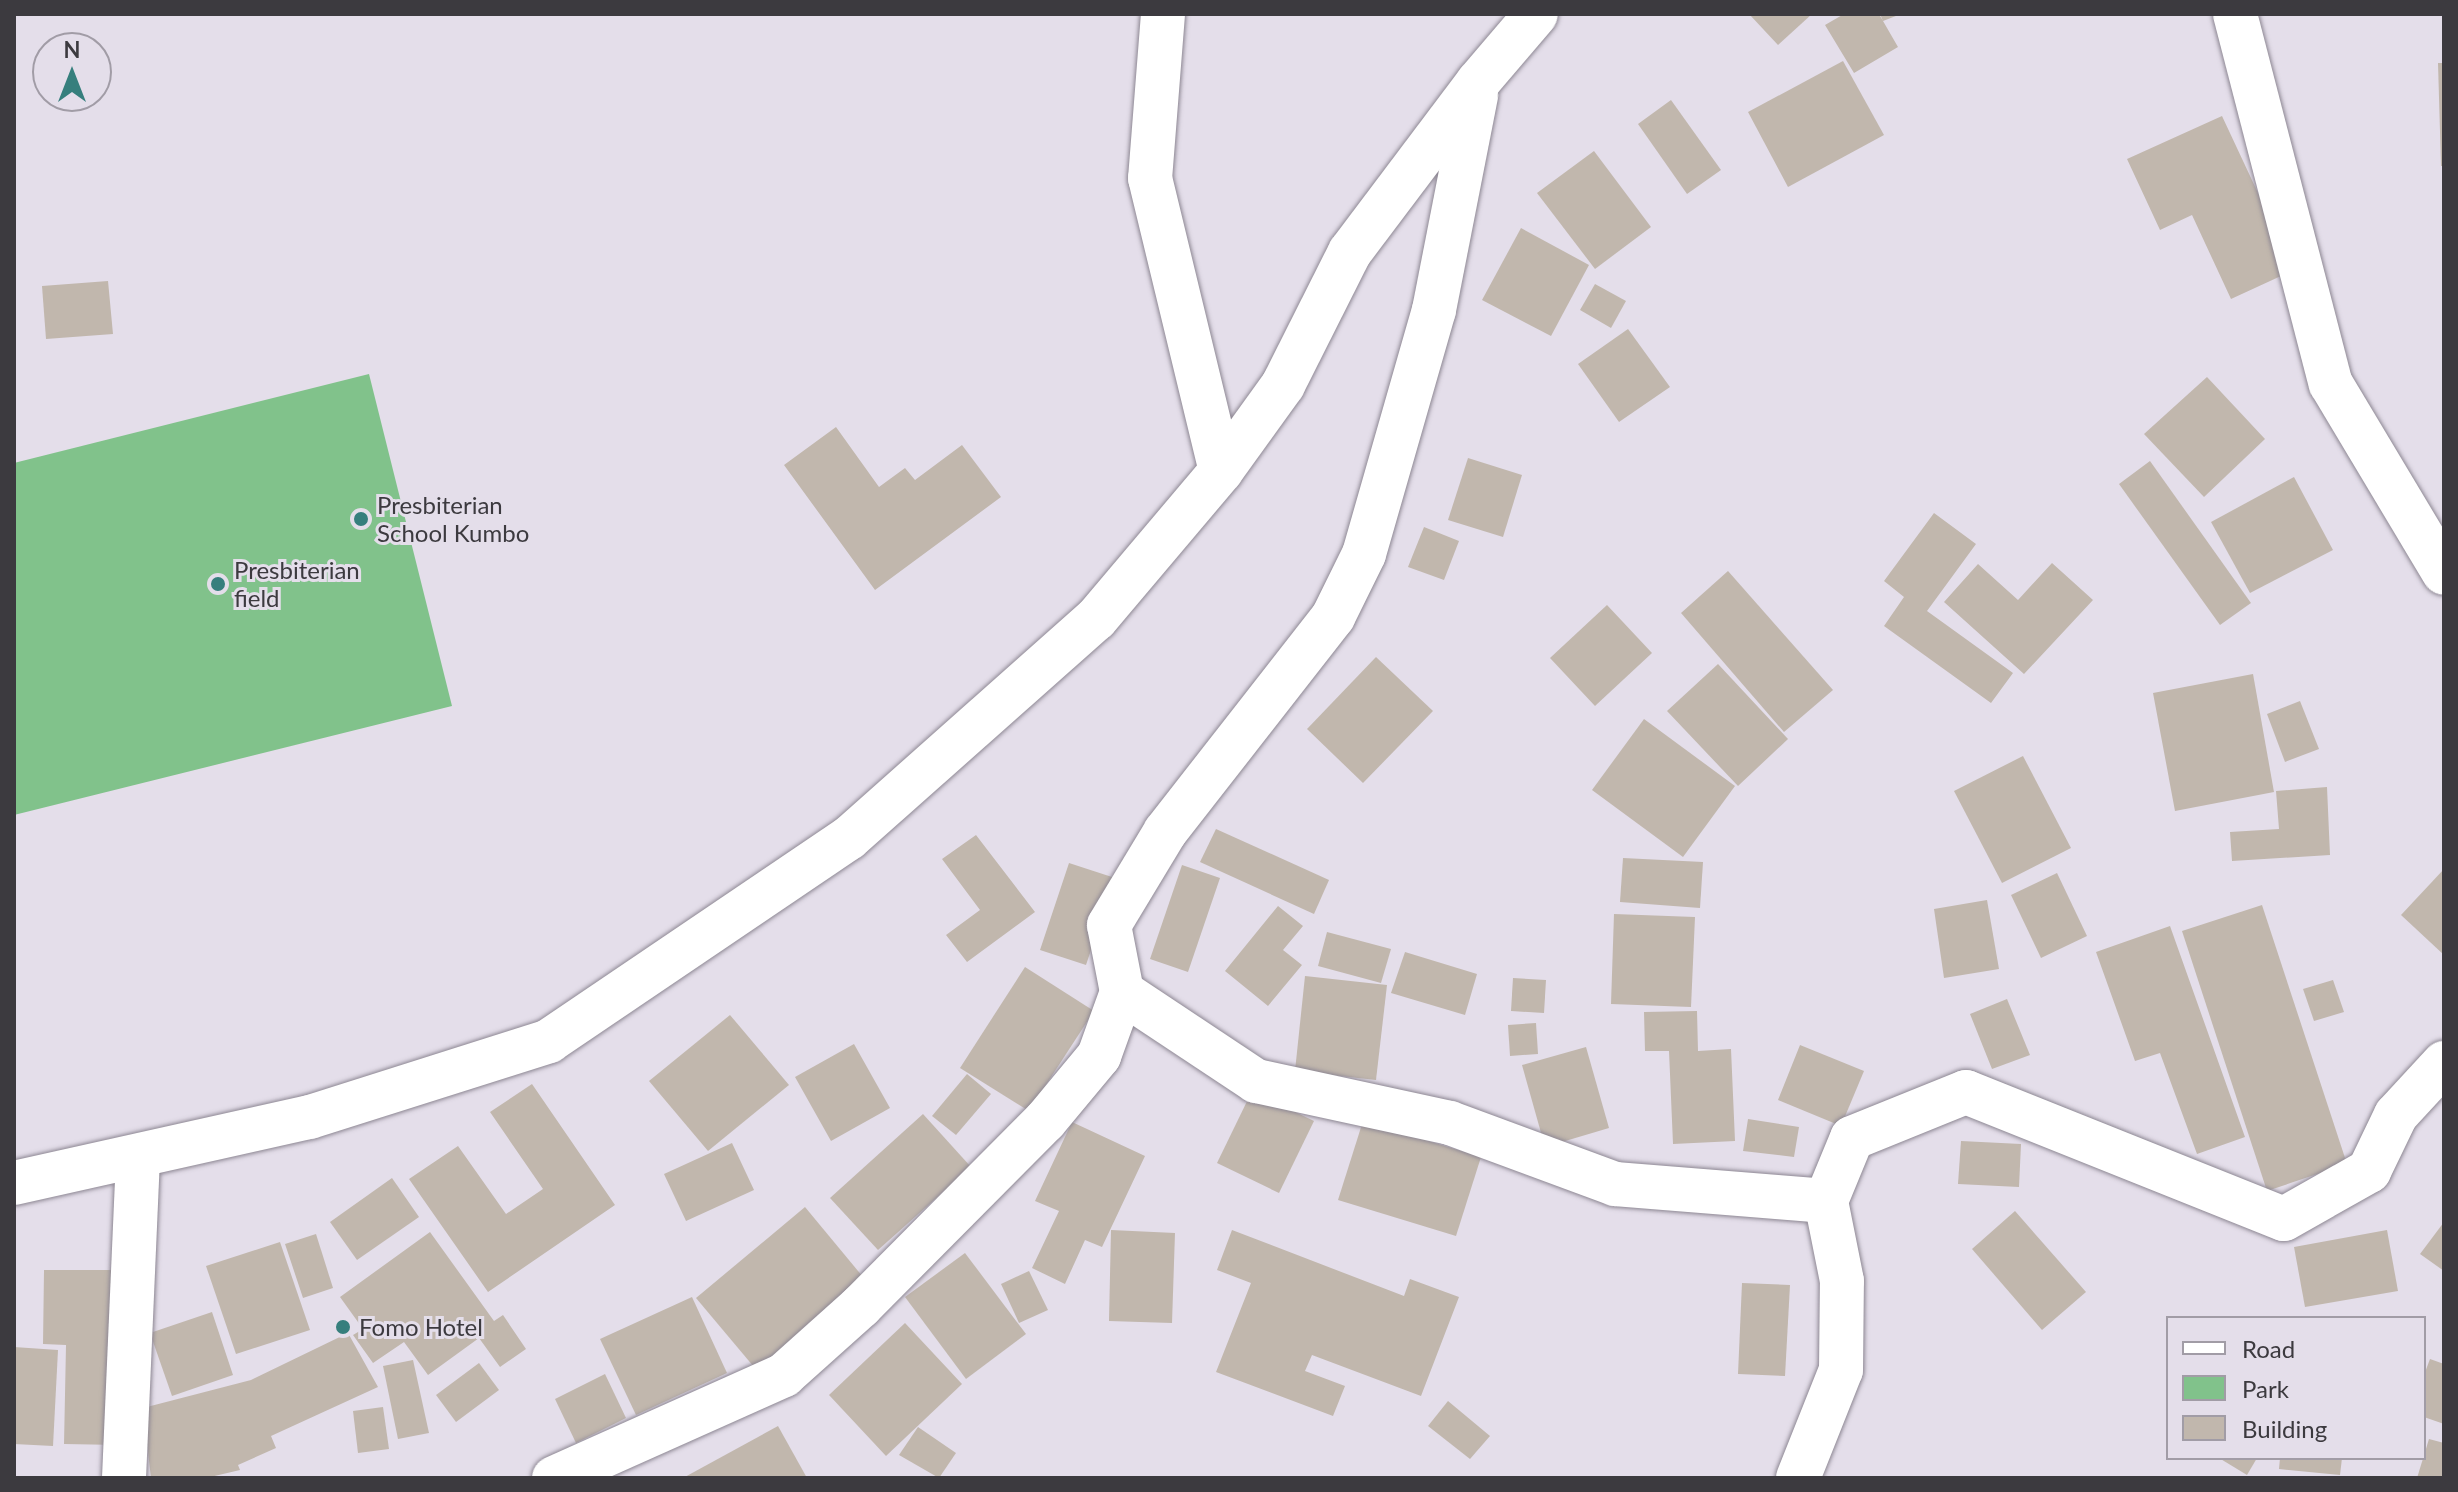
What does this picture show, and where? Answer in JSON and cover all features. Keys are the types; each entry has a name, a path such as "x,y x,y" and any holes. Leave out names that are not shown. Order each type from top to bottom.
{"street":[{"path":"1163,14 1150,178 1221,471"},
{"path":"14,1183 310,1117 549,1041 849,838 1096,619 1221,471 1283,385 1350,252 1478,82 1536,14"},
{"path":"2235,14 2331,384 2444,573"},
{"path":"554,1478 784,1375 861,1306 1045,1121 1099,1056 1122,992 1109,925 1165,832 1333,617 1364,554 1434,310 1478,82"},
{"path":"1122,992 1256,1081 1450,1123 1615,1184 1826,1201"},
{"path":"1798,1478 1841,1370 1842,1281 1826,1201 1852,1138 1966,1092 2284,1219 2369,1171 2396,1115 2444,1063"},
{"path":"124,1478 138,1157"}],"green space":[{"name":"Presbiterian field","path":"369,374 452,706 14,815 14,463"}],"building":[{"path":"1749,14 1812,14 1778,45"},
{"path":"1844,14 1879,14 1898,47 1854,73 1825,25"},
{"path":"1880,14 1901,14 1883,21"},
{"path":"1843,61 1884,135 1788,187 1748,112"},
{"path":"2438,63 2444,63 2444,166 2441,166"},
{"path":"1671,100 1721,170 1687,194 1638,124"},
{"path":"2222,116 2294,270 2231,299 2192,215 2160,230 2127,159"},
{"path":"1594,151 1651,227 1595,269 1537,193"},
{"path":"1521,228 1589,265 1551,336 1482,300"},
{"path":"108,281 113,334 46,339 42,286"},
{"path":"1595,284 1626,301 1611,328 1580,310"},
{"path":"1628,329 1670,387 1619,422 1578,364"},
{"path":"2207,377 2265,439 2204,497 2144,434"},
{"path":"836,427 879,487 905,468 915,480 962,445 1001,497 875,590 784,465"},
{"path":"1468,458 1522,475 1503,537 1448,520"},
{"path":"2150,461 2251,603 2220,625 2119,484"},
{"path":"2294,477 2333,550 2250,593 2211,522"},
{"path":"1934,513 1976,544 1927,611 2013,673 1991,703 1884,626 1904,597 1884,581"},
{"path":"1424,527 1459,541 1444,580 1408,567"},
{"path":"2052,563 2093,600 2024,674 1944,602 1978,564 2018,600"},
{"path":"1728,571 1833,690 1784,732 1681,613"},
{"path":"1607,605 1652,653 1595,706 1550,658"},
{"path":"1376,657 1433,711 1363,783 1307,729"},
{"path":"1718,664 1788,739 1738,786 1667,711"},
{"path":"2253,674 2274,792 2175,811 2153,693"},
{"path":"2300,701 2319,749 2285,762 2267,714"},
{"path":"1644,719 1735,786 1683,857 1592,790"},
{"path":"2023,756 2071,848 2002,883 1954,791"},
{"path":"2327,787 2330,855 2232,861 2230,832 2279,829 2276,791"},
{"path":"1216,829 1329,880 1314,914 1200,862"},
{"path":"976,835 1035,912 967,962 946,935 980,910 942,859"},
{"path":"1623,858 1703,862 1700,908 1620,902"},
{"path":"1069,863 1115,878 1086,965 1040,950"},
{"path":"1182,865 1220,878 1188,972 1150,959"},
{"path":"2444,869 2444,955 2401,915"},
{"path":"2057,873 2087,936 2041,958 2011,895"},
{"path":"1987,900 1999,969 1944,978 1934,909"},
{"path":"2262,905 2347,1164 2267,1191 2182,931"},
{"path":"1278,906 1303,926 1283,950 1302,965 1268,1006 1225,971"},
{"path":"1614,914 1695,917 1691,1007 1611,1004"},
{"path":"2170,926 2245,1137 2197,1154 2160,1053 2135,1061 2096,952"},
{"path":"1327,932 1391,949 1381,983 1318,966"},
{"path":"1405,952 1477,974 1465,1015 1391,993"},
{"path":"1025,967 1094,1011 1029,1111 960,1068"},
{"path":"1305,976 1387,985 1376,1080 1295,1071"},
{"path":"1513,978 1546,980 1544,1013 1511,1011"},
{"path":"2333,980 2344,1012 2314,1021 2303,989"},
{"path":"2007,999 2030,1055 1992,1069 1970,1014"},
{"path":"1697,1011 1698,1051 1731,1049 1735,1141 1673,1144 1669,1051 1645,1051 1644,1012"},
{"path":"730,1015 789,1085 708,1151 649,1081"},
{"path":"1536,1023 1538,1054 1510,1056 1508,1025"},
{"path":"854,1044 890,1108 831,1141 795,1077"},
{"path":"1800,1045 1864,1071 1841,1126 1778,1100"},
{"path":"1586,1047 1609,1128 1545,1147 1522,1065"},
{"path":"967,1074 991,1094 956,1135 932,1116"},
{"path":"532,1084 615,1205 488,1292 409,1179 458,1146 506,1214 543,1189 490,1112"},
{"path":"1252,1091 1314,1121 1279,1193 1217,1163"},
{"path":"923,1114 971,1167 878,1250 830,1198"},
{"path":"1748,1119 1799,1127 1794,1157 1743,1151"},
{"path":"1363,1121 1481,1157 1456,1236 1338,1200"},
{"path":"1072,1122 1145,1156 1102,1247 1085,1240 1065,1284 1032,1268 1059,1211 1035,1201"},
{"path":"1961,1141 2021,1144 2019,1187 1958,1184"},
{"path":"732,1143 754,1190 686,1221 664,1174"},
{"path":"392,1178 419,1217 357,1260 330,1222"},
{"path":"805,1207 868,1283 759,1373 696,1298"},
{"path":"2015,1211 2086,1292 2042,1330 1972,1249"},
{"path":"2444,1222 2444,1271 2420,1254"},
{"path":"1111,1230 1175,1233 1172,1323 1109,1321"},
{"path":"1232,1230 1404,1296 1410,1279 1459,1297 1421,1396 1312,1355 1305,1371 1345,1386 1333,1416 1216,1372 1251,1283 1217,1270"},
{"path":"2387,1230 2398,1291 2305,1307 2294,1247"},
{"path":"430,1232 494,1321 503,1315 526,1349 500,1367 479,1338 428,1375 404,1342 373,1363 353,1335 363,1329 340,1297"},
{"path":"316,1234 333,1288 303,1298 285,1244"},
{"path":"280,1242 310,1330 236,1354 206,1266"},
{"path":"965,1253 1026,1334 966,1379 905,1297"},
{"path":"44,1270 121,1270 119,1445 64,1444 66,1345 43,1344"},
{"path":"1029,1271 1048,1310 1019,1323 1001,1284"},
{"path":"1742,1283 1790,1285 1785,1376 1738,1374"},
{"path":"692,1297 727,1373 636,1415 600,1339"},
{"path":"212,1312 233,1375 172,1396 150,1333"},
{"path":"905,1323 962,1384 886,1456 829,1395"},
{"path":"348,1333 378,1387 271,1436 276,1448 238,1465 240,1470 206,1478 151,1478 143,1408 251,1380"},
{"path":"14,1347 58,1350 53,1446 14,1444"},
{"path":"2430,1359 2444,1364 2444,1424 2426,1418 2426,1370"},
{"path":"413,1360 429,1433 398,1439 383,1366"},
{"path":"479,1363 499,1390 456,1422 436,1395"},
{"path":"605,1374 626,1418 576,1443 555,1399"},
{"path":"1448,1401 1490,1436 1470,1459 1428,1426"},
{"path":"383,1407 389,1449 358,1453 353,1411"},
{"path":"778,1426 807,1478 683,1478"},
{"path":"918,1427 956,1453 939,1478 899,1455"},
{"path":"2429,1439 2444,1443 2444,1478 2417,1478 2423,1460 2426,1460"},
{"path":"2222,1460 2256,1460 2247,1475"},
{"path":"2280,1460 2342,1460 2340,1475 2279,1469"}],"place":[{"name":"Presbiterian School Kumbo","path":"361,519"},
{"name":"Presbiterian field","path":"218,584"},
{"name":"Fomo Hotel","path":"343,1327"}]}
